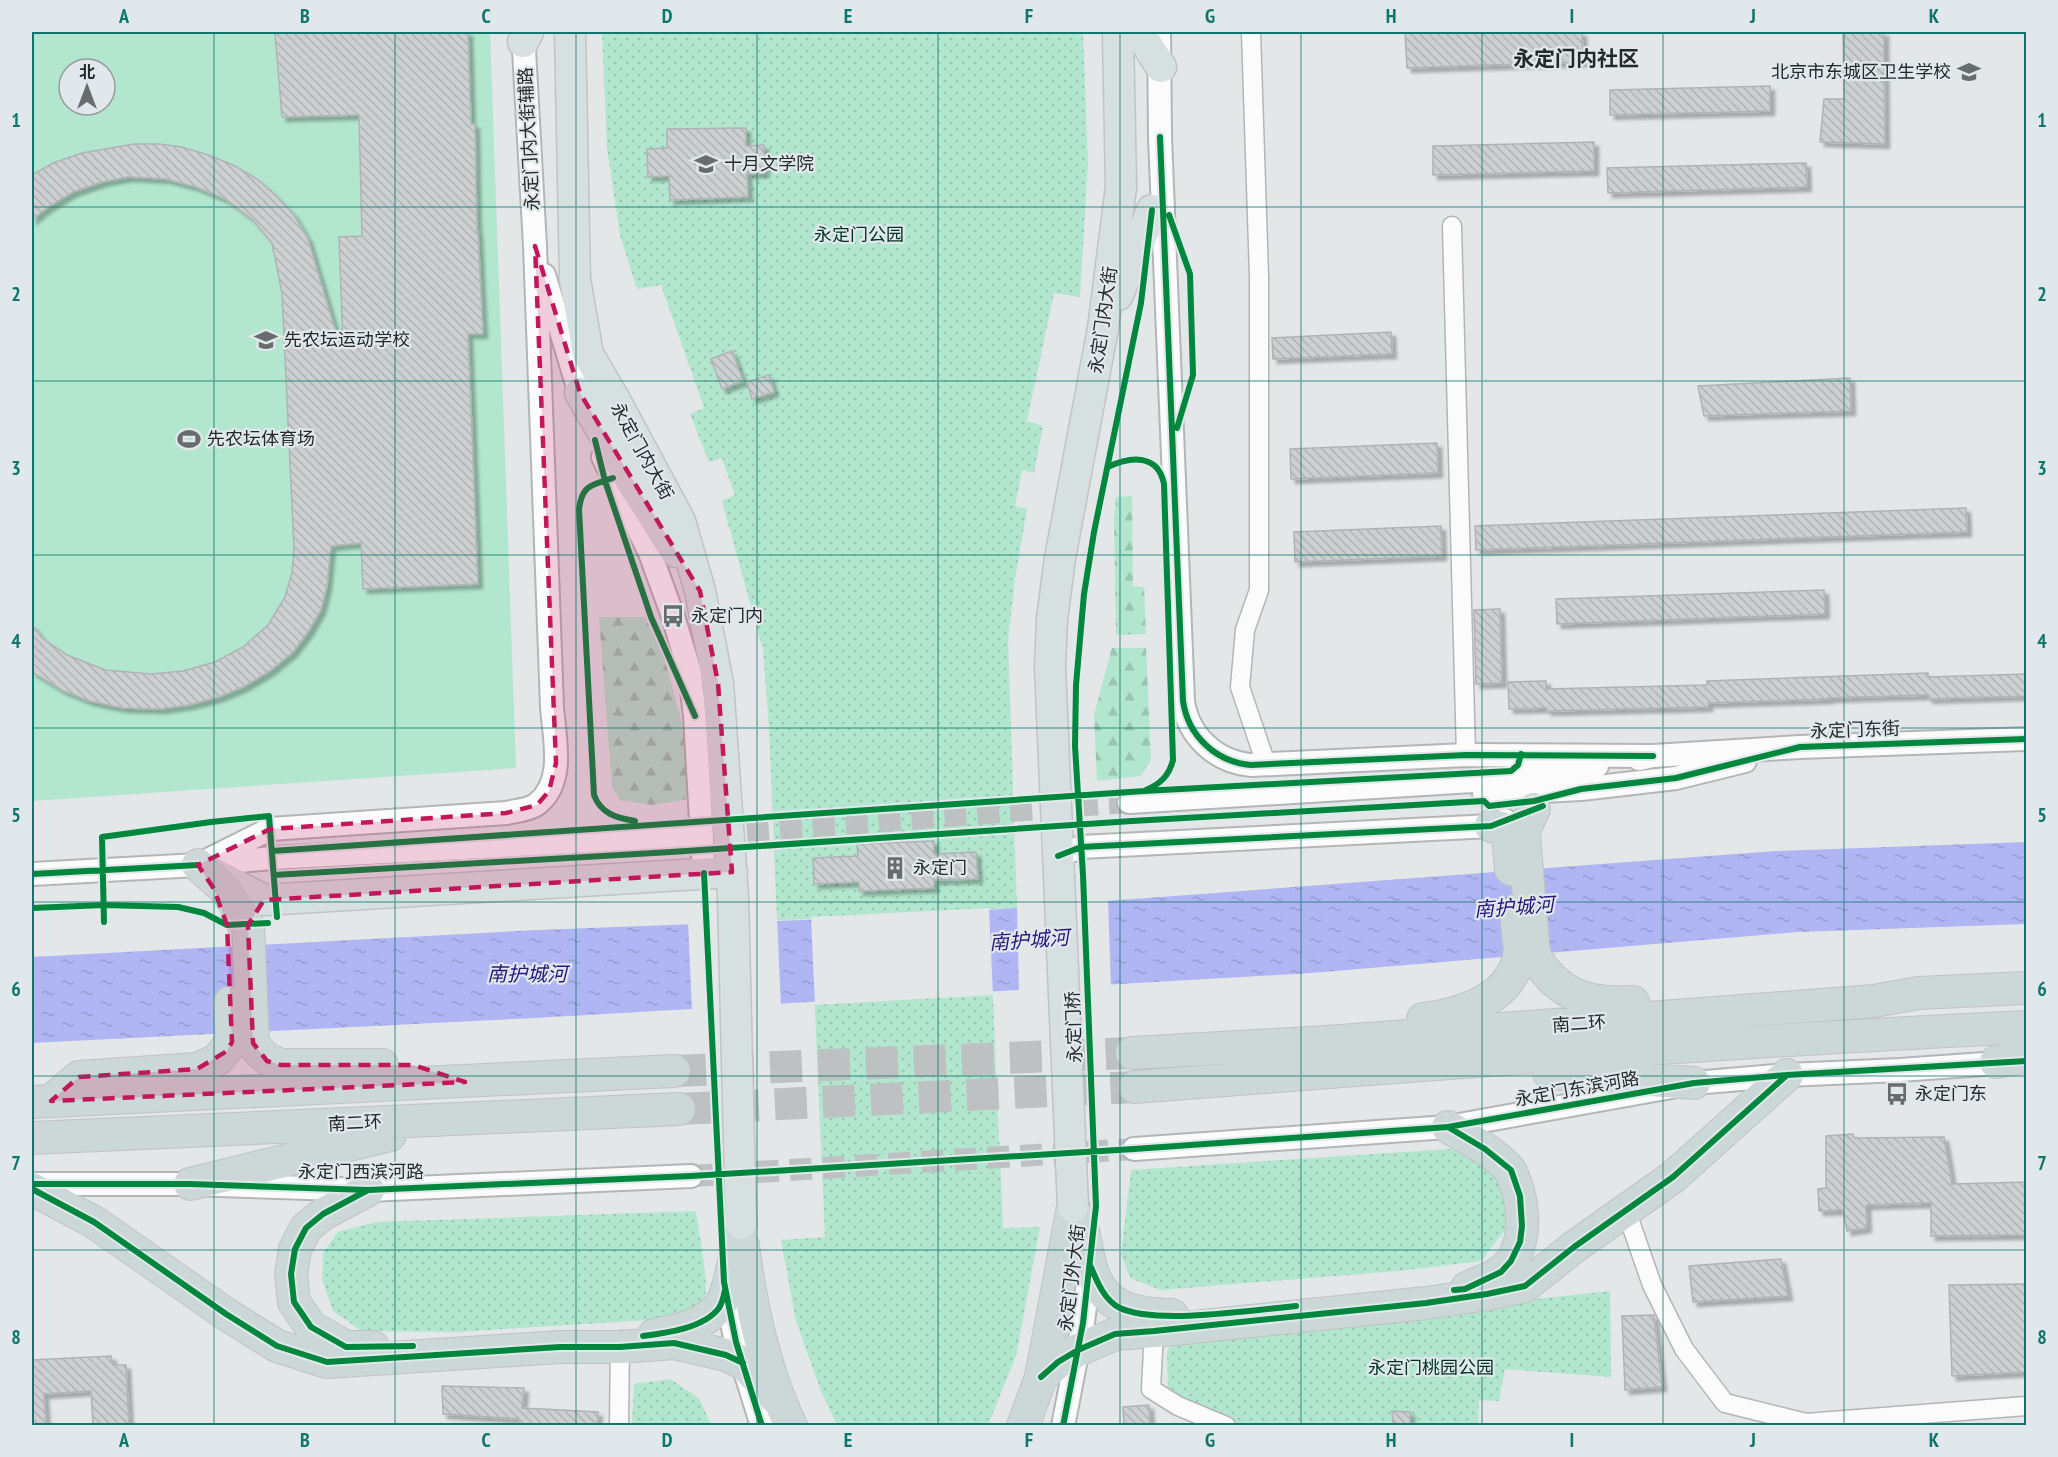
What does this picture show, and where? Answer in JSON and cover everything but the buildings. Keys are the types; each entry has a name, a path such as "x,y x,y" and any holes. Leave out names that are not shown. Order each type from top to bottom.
{"highway":[{"path":"1514,827 1534,954 1544,972 1554,983 1570,993 1600,1003 1692,998 1781,1008"},
{"path":"1327,1042 1385,1024 1465,1010 1487,999 1500,988 1520,956 1514,827"},
{"path":"198,865 227,891 246,917 242,1043"},
{"name":"南二环","path":"1132,1053 1327,1042 1874,1001 1918,993 2026,988"},
{"name":"南二环","path":"1135,1087 1432,1064 2026,1027"},
{"path":"242,1043 267,1060 281,1065 413,1065 436,1070 465,1082"},
{"path":"41,1102 79,1077 197,1069 218,1060 242,1043"},
{"path":"1996,1062 2026,1056"},
{"path":"1432,1064 1695,1083"},
{"name":"南二环","path":"41,1102 283,1088 465,1082 674,1071"},
{"path":"1041,1377 1058,1362 1078,1350 1115,1334 1426,1303 1525,1286 1574,1246 1673,1177 1787,1075"},
{"name":"南二环","path":"32,1138 679,1109"},
{"path":"190,1184 460,1118"},
{"path":"1073,1207 1085,1230 1090,1264 1098,1286 1119,1308 1150,1315 1196,1314 1365,1301 1465,1289 1501,1272 1511,1261 1520,1242 1522,1226 1520,1196 1510,1170 1485,1149 1448,1127"},
{"path":"32,1189 94,1222 226,1314 277,1346 327,1362 620,1343 679,1331 701,1321 719,1308 735,1262 741,1224"},
{"path":"368,1190 323,1214 306,1228 295,1249 291,1274 294,1302 311,1327 333,1340 346,1347 674,1343 726,1355 743,1363 777,1417"},
{"name":"永定门外大街","path":"1023,1425 1041,1377 1073,1207"},
{"path":"741,1224 749,1290 777,1417"}],"main road":[{"name":"永定门内大街","path":"570,32 575,279 588,354 680,521 700,591 718,682 723,881"},
{"name":"永定门内大街","path":"1058,866 1051,679 1052,619 1060,558 1103,328 1121,187 1119,32"},
{"path":"1139,32 1161,67"},
{"path":"1103,328 1152,210"},
{"path":"580,393 630,479 700,591"},
{"name":"永定门桥","path":"1058,866 1073,1207"},
{"path":"246,917 723,881 741,1224"}],"street":[{"path":"1160,32 1160,138 1184,710 1194,732 1214,753 1235,762 1266,764 1466,755 1653,756"},
{"path":"1251,32 1260,276 1260,590 1245,630 1240,687 1266,764"},
{"name":"永定门内大街辅路","path":"525,35 535,246"},
{"path":"1152,210 1160,138"},
{"path":"1452,226 1466,755"},
{"path":"535,246 595,440 651,553 690,673 723,881"},
{"path":"198,865 270,829 506,813 537,805 549,791 556,763 550,671 535,246"},
{"name":"永定门东街","path":"1800,747 1676,778 1581,789 1129,808 1489,780 1581,769 1653,756 1800,747 2026,740"},
{"path":"1058,866 1081,847 1514,827 1581,789"},
{"path":"32,874 198,865 273,869 689,842"},
{"name":"永定门东滨河路","path":"1134,1149 1448,1127 1695,1083 1787,1075 2026,1061"},
{"name":"永定门西滨河路","path":"32,1184 190,1184 368,1190 691,1176"},
{"path":"1626,1210 1652,1285 1684,1348 1725,1403 1806,1423 2026,1406"},
{"name":"永定门外大街","path":"1063,1425 1078,1350 1090,1264"},
{"path":"725,1290 743,1363"},
{"path":"1154,1331 1151,1389 1178,1406 1226,1425"},
{"path":"619,1425 620,1343"}],"highlighted area":[{"path":"535,246 580,393 700,591 718,683 732,872 264,900 248,925 253,1043 267,1061 281,1065 413,1065 465,1082 51,1101 79,1077 197,1069 227,1051 232,1042 227,925 214,889 198,865 270,829 506,813 537,805 549,791 556,763"}],"green space":[{"name":"先农坛运动学校","path":"32,32 490,32 516,768 32,801"},
{"name":"永定门公园","path":"602,32 1083,32 1088,163 1080,297 1054,293 1027,421 1043,426 1034,473 1022,470 1015,506 1027,509 1015,579 1008,641 1017,908 989,909 1003,1228 1040,1227 1016,1356 988,1425 837,1425 821,1391 796,1321 781,1240 825,1237 811,919 777,920 769,728 763,650 722,501 735,495 722,458 709,462 690,414 704,408 661,285 637,289 620,235 607,149"},
{"path":"1132,496 1133,586 1144,587 1146,634 1116,635 1114,519 1116,497"},
{"path":"599,617 645,617 664,657 687,742 688,799 652,805 620,800 612,787"},
{"path":"1112,648 1146,648 1151,760 1140,776 1097,781 1094,715"},
{"path":"1450,1149 1487,1162 1508,1195 1505,1230 1481,1261 1398,1271 1161,1290 1130,1278 1121,1254 1131,1170"},
{"path":"696,1211 706,1290 698,1306 681,1318 458,1332 362,1331 333,1311 322,1279 323,1253 338,1232 376,1222"},
{"name":"永定门桃园公园","path":"1610,1291 1611,1377 1505,1369 1499,1401 1479,1400 1478,1425 1236,1425 1168,1389 1167,1352 1174,1338"},
{"path":"670,1379 699,1398 711,1425 632,1425 634,1384"}],"water":[{"name":"南护城河","path":"2026,842 2026,924 1798,932 1311,973 535,1018 32,1043 32,957 537,930 907,916 1776,851"}],"pier":[{"path":"1108,899 1111,988 1019,993 1017,906"},
{"path":"989,908 993,995 815,1005 811,917"},
{"path":"777,918 781,1007 692,1012 688,921"}],"tunnel":[{"path":"714,834 1129,802"},
{"path":"674,1071 1132,1053"},
{"path":"679,1109 1135,1087"},
{"path":"691,1176 1134,1149"}],"cycle path":[{"path":"1160,137 1183,701 1186,714 1197,736 1215,753 1226,759 1251,765 1466,755 1653,756"},
{"path":"1063,1426 1083,1323 1096,1206 1083,875 1075,746 1076,685 1084,594 1094,532 1141,303 1152,210"},
{"path":"1169,215 1190,274 1193,375 1177,428"},
{"path":"595,440 605,481 651,617 695,716"},
{"path":"1108,467 1126,461 1142,460 1156,467 1164,484 1173,760 1163,779 1146,790"},
{"path":"613,478 599,482 585,490 579,509 594,795 605,811 635,821"},
{"path":"274,875 1484,801 1489,806 1534,801 1581,789 1676,778 1800,747 2026,739"},
{"path":"272,851 1144,791 1511,771 1518,765 1521,754"},
{"path":"1058,856 1081,847 1491,826 1543,806"},
{"path":"104,922 102,837 269,816 277,917"},
{"path":"32,874 198,865"},
{"path":"704,873 724,1282 736,1342 762,1426"},
{"path":"32,908 104,905 178,907 204,913 227,925 268,923"},
{"path":"32,1184 190,1184 368,1190 691,1176 1134,1149 1448,1127 1694,1083 1787,1075 2026,1061"},
{"path":"1041,1377 1058,1362 1078,1350 1115,1334 1426,1303 1525,1286 1574,1247 1673,1177 1787,1075"},
{"path":"1448,1127 1485,1149 1511,1170 1520,1196 1522,1226 1520,1242 1511,1261 1501,1272 1465,1289 1454,1290"},
{"path":"32,1189 94,1222 226,1314 277,1346 327,1362 560,1347 620,1347 674,1343 726,1355 743,1363"},
{"path":"368,1190 323,1214 306,1228 295,1249 291,1274 294,1302 311,1327 346,1347 413,1346"},
{"path":"1091,1267 1110,1301 1120,1308 1136,1313 1206,1315 1296,1306"},
{"path":"643,1336 684,1328 704,1320 719,1308 725,1290"}],"place":[{"name":"北京市东城区卫生学校","path":"1969,72"},
{"name":"十月文学院","path":"706,164"},
{"name":"先农坛运动学校","path":"266,340"},
{"name":"先农坛体育场","path":"189,439"},
{"name":"永定门内","path":"673,616"},
{"name":"永定门","path":"895,868"},
{"name":"永定门东","path":"1897,1094"}],"district":[{"name":"永定门内社区","path":"1576,59"}]}
